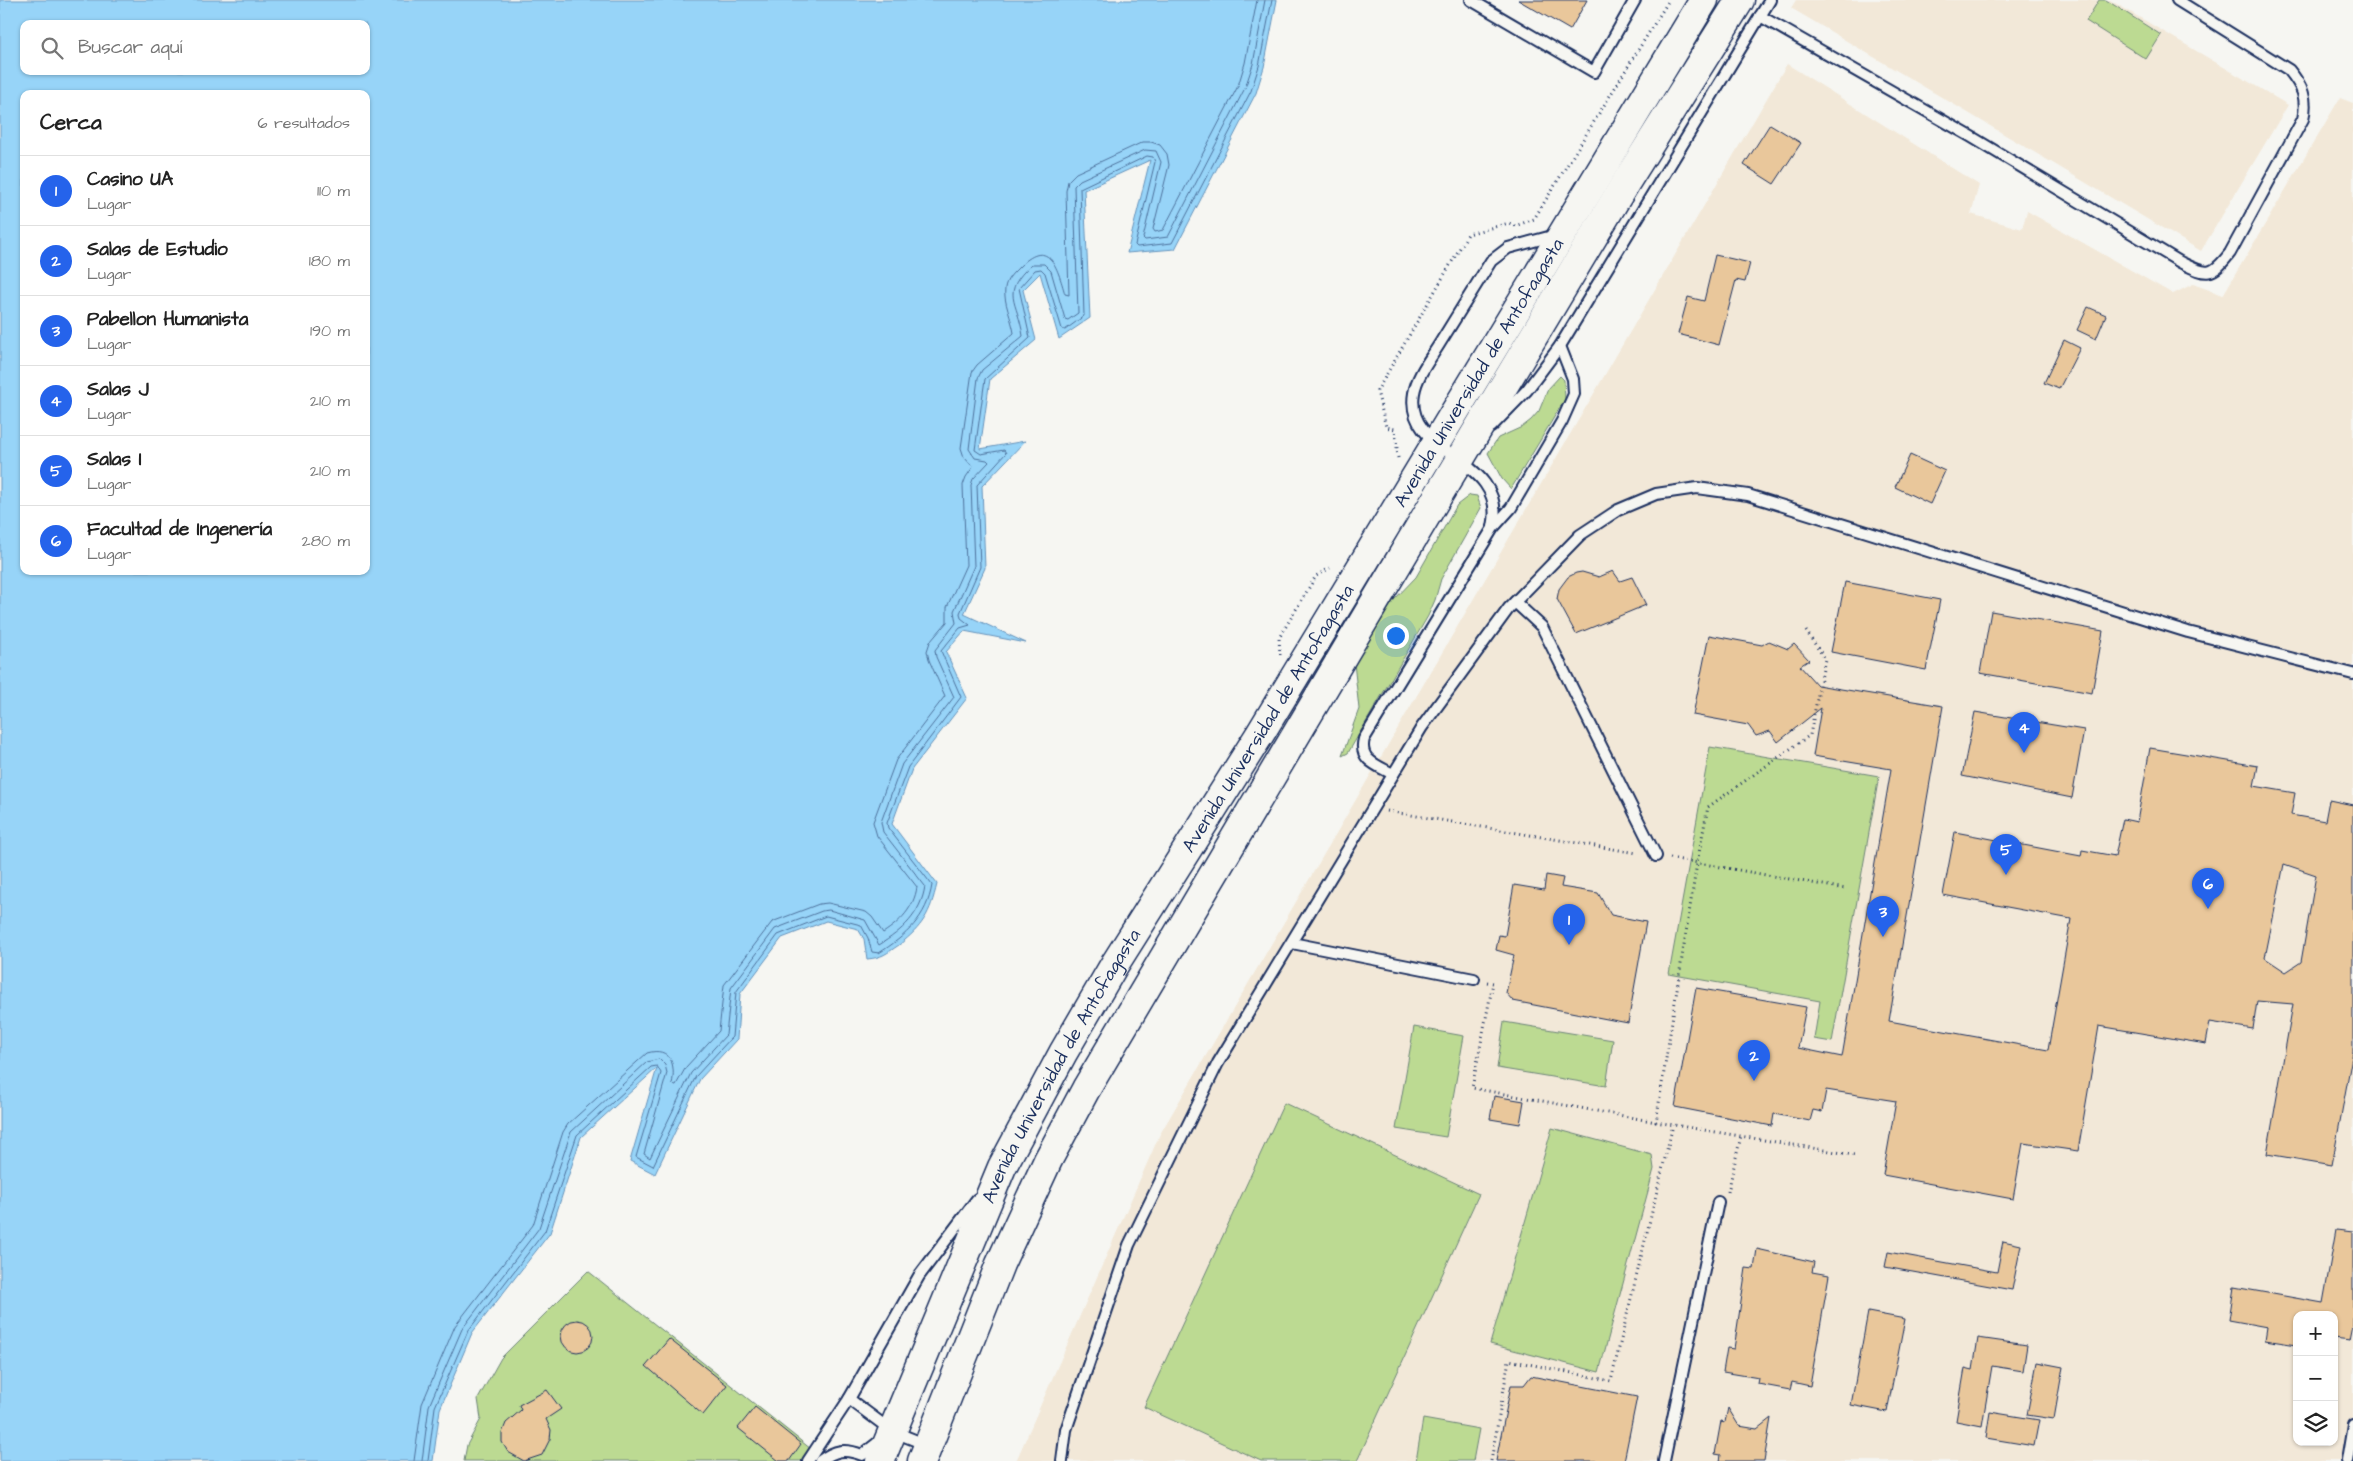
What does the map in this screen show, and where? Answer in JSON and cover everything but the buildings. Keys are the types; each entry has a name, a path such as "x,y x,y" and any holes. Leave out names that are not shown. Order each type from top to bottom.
{"main road":[{"name":"Avenida Universidad de Antofagasta","path":"880,1461 1002,1167 1063,1053 1113,967 1260,734 1704,0"},
{"name":"Avenida Universidad de Antofagasta","path":"925,1453 1000,1264 1048,1160 1082,1096 1626,182 1750,8"}],"lane":[{"path":"1471,0 1594,72 1635,0"},
{"path":"1460,458 1527,390 1560,346 1750,8 1770,0"},
{"path":"1750,8 1970,136 2180,262 2207,273 2217,269 2230,253 2298,128 2306,108 2302,86 2288,70 2177,0"},
{"path":"1493,528 1495,508 1491,493 1460,458 1435,443 1420,428 1414,412 1414,392 1422,372 1491,261 1508,248 1562,233"},
{"path":"1393,774 1366,758 1363,752 1364,739 1493,528 1511,508 1562,422 1574,394 1573,379 1560,346"},
{"path":"1062,1461 1066,1430 1129,1245 1218,1063 1292,943 1371,808 1422,727 1515,602 1580,535 1618,510 1656,494 1697,488 1748,495 2188,632 2353,674"},
{"path":"1515,602 1542,628 1656,856"},
{"path":"1292,943 1474,979"},
{"path":"808,1461 850,1399 919,1276 1002,1167"},
{"path":"1664,1461 1718,1202"},
{"path":"850,1399 925,1453"},
{"path":"2347,1461 2353,1425"},
{"path":"820,1461 832,1452 849,1450 862,1455 892,1431"}],"path":[{"path":"1656,1122 1697,863 1708,807 1810,735 1825,659 1806,631"},
{"path":"1371,808 1846,889"},
{"path":"1474,979 1493,983 1472,1088 1673,1125 1854,1155"},
{"path":"1491,1461 1509,1360 1611,1381 1673,1125"}],"shaded area":[{"path":"1796,0 2110,0 2288,105 2201,251 1791,8"},
{"path":"1787,64 1979,185 1971,214 2022,229 2027,211 2173,294 2193,284 2223,295 2340,98 2353,103 2353,1461 1016,1461 1160,1134"}],"green space":[{"path":"2099,0 2106,0 2161,35 2146,59 2086,21"},
{"path":"1560,376 1564,380 1565,399 1511,489 1502,479 1488,453 1498,438 1522,427 1531,420 1539,411 1548,389"},
{"path":"1470,495 1477,496 1481,508 1441,579 1428,616 1348,753 1342,756 1359,709 1354,663 1394,600 1416,577 1457,505"},
{"path":"1710,747 1879,776 1832,1042 1814,1039 1820,1001 1669,974"},
{"path":"1504,1022 1613,1040 1606,1086 1497,1068"},
{"path":"1414,1027 1464,1036 1446,1137 1396,1129"},
{"path":"1284,1103 1479,1194 1357,1461 1261,1461 1144,1407"},
{"path":"1552,1128 1652,1155 1654,1169 1599,1372 1490,1344"},
{"path":"588,1271 826,1461 464,1461 467,1445 481,1419 478,1399 501,1358"},
{"path":"1423,1419 1479,1429 1473,1461 1416,1461"}],"water":[{"path":"0,0 1277,0 1264,67 1256,93 1175,249 1127,253 1150,160 1084,190 1090,318 1059,339 1040,273 1023,290 1036,340 990,379 980,449 1025,441 982,486 985,568 964,614 1026,643 964,631 946,652 967,698 912,769 892,824 937,884 924,919 914,932 899,945 877,958 867,959 864,939 858,929 826,921 782,938 740,994 737,1039 700,1079 655,1174 630,1161 657,1068 581,1137 550,1233 472,1333 440,1409 433,1461 0,1461"}],"place":[{"name":"Salas J","path":"2024,753"},
{"name":"Salas I","path":"2006,875"},
{"name":"Facultad de Ingenería","path":"2208,909"},
{"name":"Pabellon Humanista","path":"1883,937"},
{"name":"Casino UA","path":"1569,945"},
{"name":"Salas de Estudio","path":"1754,1081"}]}
